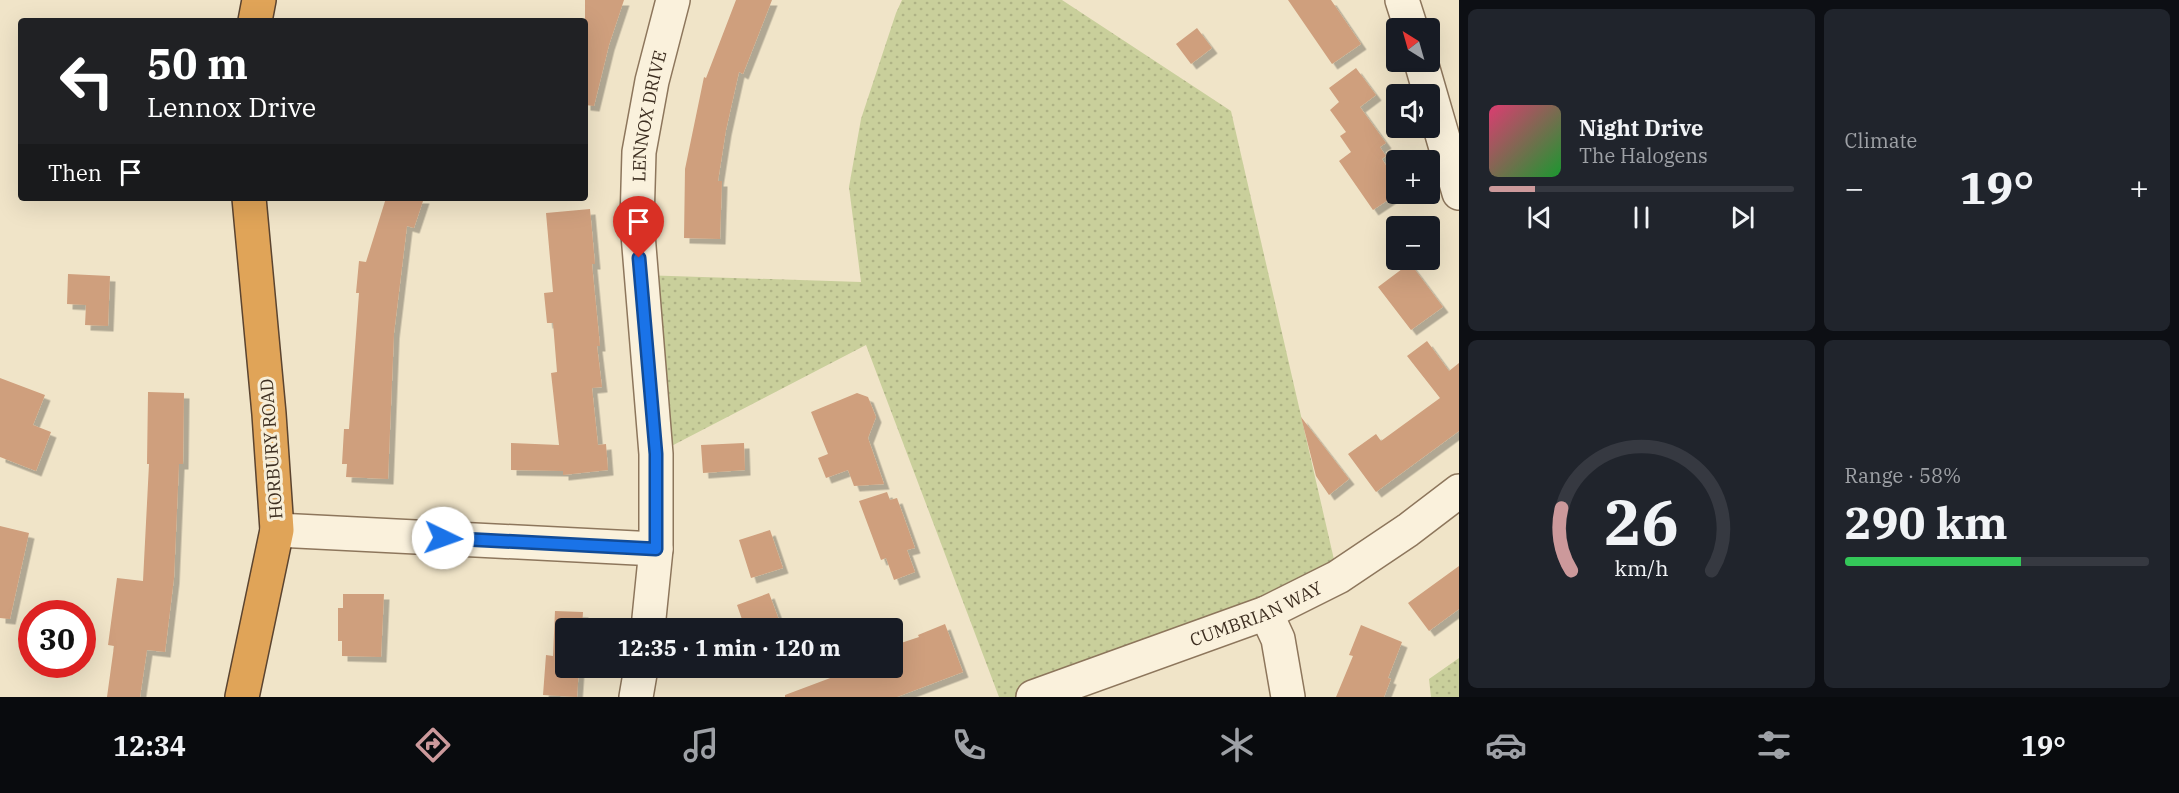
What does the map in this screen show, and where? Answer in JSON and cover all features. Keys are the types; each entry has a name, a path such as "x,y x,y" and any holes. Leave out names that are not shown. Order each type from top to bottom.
{"highway":[{"path":"255,18 258,0"},
{"name":"HORBURY ROAD","path":"242,697 277,530 249,201"}],"street":[{"name":"LENNOX DRIVE","path":"649,618 656,549 656,454 637,222 639,152 652,81 673,0"},
{"path":"1402,0 1408,18"},
{"path":"1423,72 1459,193"},
{"name":"CUMBRIAN WAY","path":"1033,697 1266,613 1338,577 1408,530 1459,491"},
{"path":"277,530 656,549"},
{"path":"1266,613 1278,639 1287,697"},
{"path":"636,697 639,678"}],"green space":[{"path":"902,0 1062,0 1231,111 1338,577 1033,697 999,697 866,345 656,454 640,275 861,282 849,187 861,119"},
{"path":"1459,658 1459,697 1431,697 1429,679"}],"building":[{"path":"585,0 624,0 609,45 594,106 588,105 588,18 585,18"},
{"path":"736,0 772,0 743,74 739,72 726,130 718,181 722,181 720,239 684,238 685,169 704,77 706,78"},
{"path":"1288,0 1331,0 1361,44 1332,64"},
{"path":"1197,28 1212,48 1191,64 1176,44"},
{"path":"1356,68 1376,95 1360,107 1386,143 1380,147 1386,156 1382,159 1386,165 1386,201 1373,210 1339,161 1351,152 1340,136 1346,132 1330,110 1339,102 1329,88"},
{"path":"385,201 423,201 414,228 407,226 394,333 388,479 346,477 347,464 342,464 344,429 349,429 359,293 356,293 359,261 366,262"},
{"path":"590,209 595,264 592,264 600,346 597,346 602,387 592,388 598,445 606,444 608,470 563,475 563,471 511,470 511,443 559,445 551,373 557,372 553,323 547,323 544,293 553,292 546,213"},
{"path":"1401,270 1415,270 1443,307 1411,330 1378,287"},
{"path":"68,274 110,276 108,326 85,325 86,305 67,304"},
{"path":"1427,341 1449,371 1459,363 1459,431 1376,492 1348,454 1376,434 1381,441 1440,398 1407,356"},
{"path":"0,378 45,395 33,425 51,432 36,471 0,457"},
{"path":"148,392 184,393 183,464 179,464 174,578 165,652 147,650 140,697 107,697 114,646 108,645 117,578 143,581 149,464 147,464"},
{"path":"857,393 868,397 876,417 868,438 884,484 854,486 848,470 826,478 818,458 828,454 811,412"},
{"path":"1301,417 1349,479 1329,495 1316,476"},
{"path":"744,443 745,470 703,473 701,445"},
{"path":"887,492 890,500 897,498 915,548 907,550 915,572 894,580 886,558 881,560 859,501"},
{"path":"0,526 29,533 10,619 0,618"},
{"path":"770,530 783,568 751,578 739,540"},
{"path":"1459,566 1459,609 1429,631 1408,603"},
{"path":"769,593 778,618 742,618 737,605"},
{"path":"343,594 384,594 381,657 342,656 342,641 338,641 338,608 343,608"},
{"path":"555,611 583,612 583,618 555,618 555,678 578,678 577,697 543,695 546,655 553,656"},
{"path":"945,624 963,672 897,697 785,697 785,695 830,678 903,678 903,642 919,637 918,635"},
{"path":"1361,625 1402,642 1388,678 1391,679 1384,697 1336,697 1353,656 1349,655"}],"route":[{"path":"443,538 656,549 656,454 639,258"}]}
